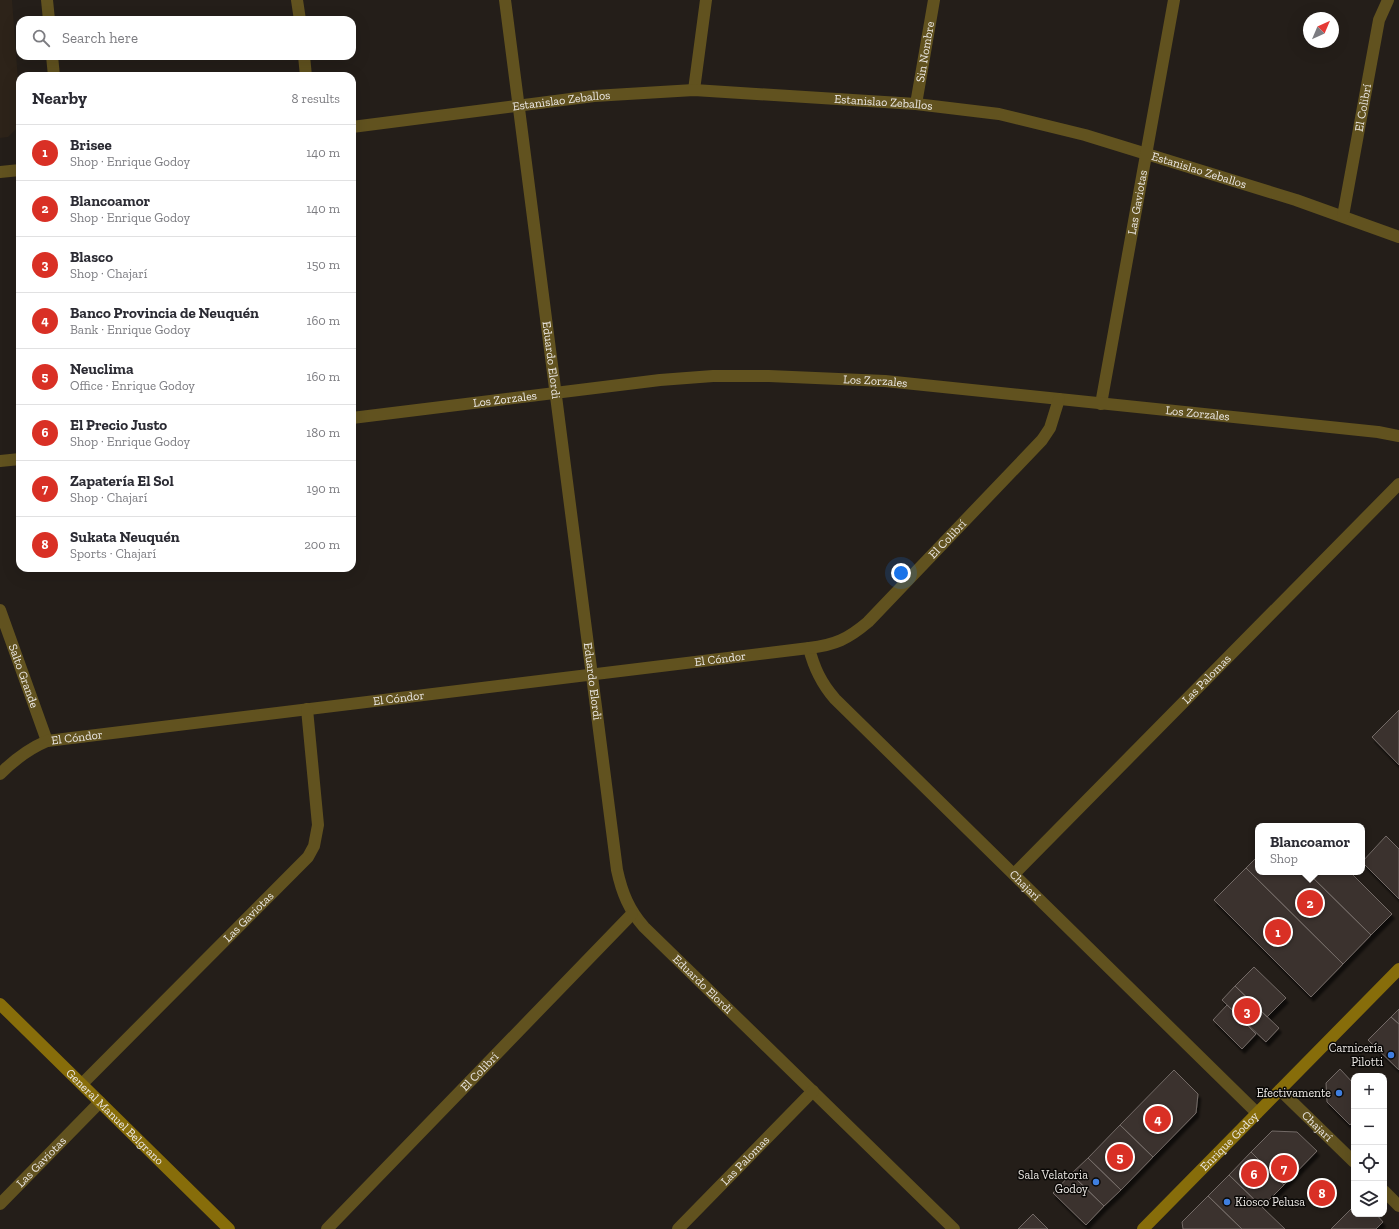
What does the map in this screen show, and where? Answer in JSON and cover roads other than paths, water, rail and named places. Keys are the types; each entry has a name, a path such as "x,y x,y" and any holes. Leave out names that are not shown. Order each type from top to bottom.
{"main road":[{"name":"Enrique Godoy","path":"1143,1229 1399,968"},
{"name":"General Manuel Belgrano","path":"0,1004 229,1229"}],"street":[{"path":"47,0 49,16"},
{"path":"297,0 299,16"},
{"name":"Eduardo Elordi","path":"505,0 617,870 625,900 632,914 954,1229"},
{"path":"694,90 706,0"},
{"name":"Sin Nombre","path":"916,104 934,0"},
{"name":"Las Gaviotas","path":"1101,404 1174,0"},
{"name":"El Colibrí","path":"1343,216 1379,20 1388,0"},
{"path":"52,60 54,72"},
{"path":"304,60 306,72"},
{"name":"Estanislao Zeballos","path":"356,126 594,96 694,90 916,104 999,114 1078,134 1147,154 1343,216 1399,237"},
{"path":"0,172 16,170"},
{"name":"Los Zorzales","path":"356,417 660,380 713,376 769,376 825,377 885,382 1378,432 1399,436"},
{"name":"El Colibrí","path":"809,648 828,645 843,640 868,622 1042,440 1050,428 1059,399"},
{"path":"0,461 16,459"},
{"name":"Las Palomas","path":"1014,874 1399,484"},
{"name":"Salto Grande","path":"0,610 47,741"},
{"name":"El Cóndor","path":"0,774 31,748 47,741 809,648"},
{"name":"Chajarí","path":"809,648 812,662 820,681 835,699 1257,1113"},
{"name":"Las Gaviotas","path":"82,1084 308,856 314,846 318,825 307,709"},
{"name":"El Colibrí","path":"327,1229 632,914"},
{"name":"Chajarí","path":"1280,1090 1351,1159"},
{"name":"Las Palomas","path":"678,1229 813,1091"},
{"name":"Las Gaviotas","path":"0,1204 100,1102"},
{"path":"1387,1195 1399,1206"}],"place":[{"name":"Blancoamor","path":"1310,903"},
{"name":"Brisee","path":"1278,932"},
{"name":"Blasco","path":"1247,1011"},
{"name":"Carnicería Pilotti","path":"1391,1055"},
{"name":"Efectivamente","path":"1339,1093"},
{"name":"Banco Provincia de Neuquén","path":"1158,1119"},
{"name":"Neuclima","path":"1120,1157"},
{"name":"Zapatería El Sol","path":"1284,1168"},
{"name":"El Precio Justo","path":"1254,1174"},
{"name":"Sala Velatoria Godoy","path":"1096,1182"},
{"name":"Sukata Neuquén","path":"1322,1193"},
{"name":"Kiosco Pelusa","path":"1227,1202"}]}
